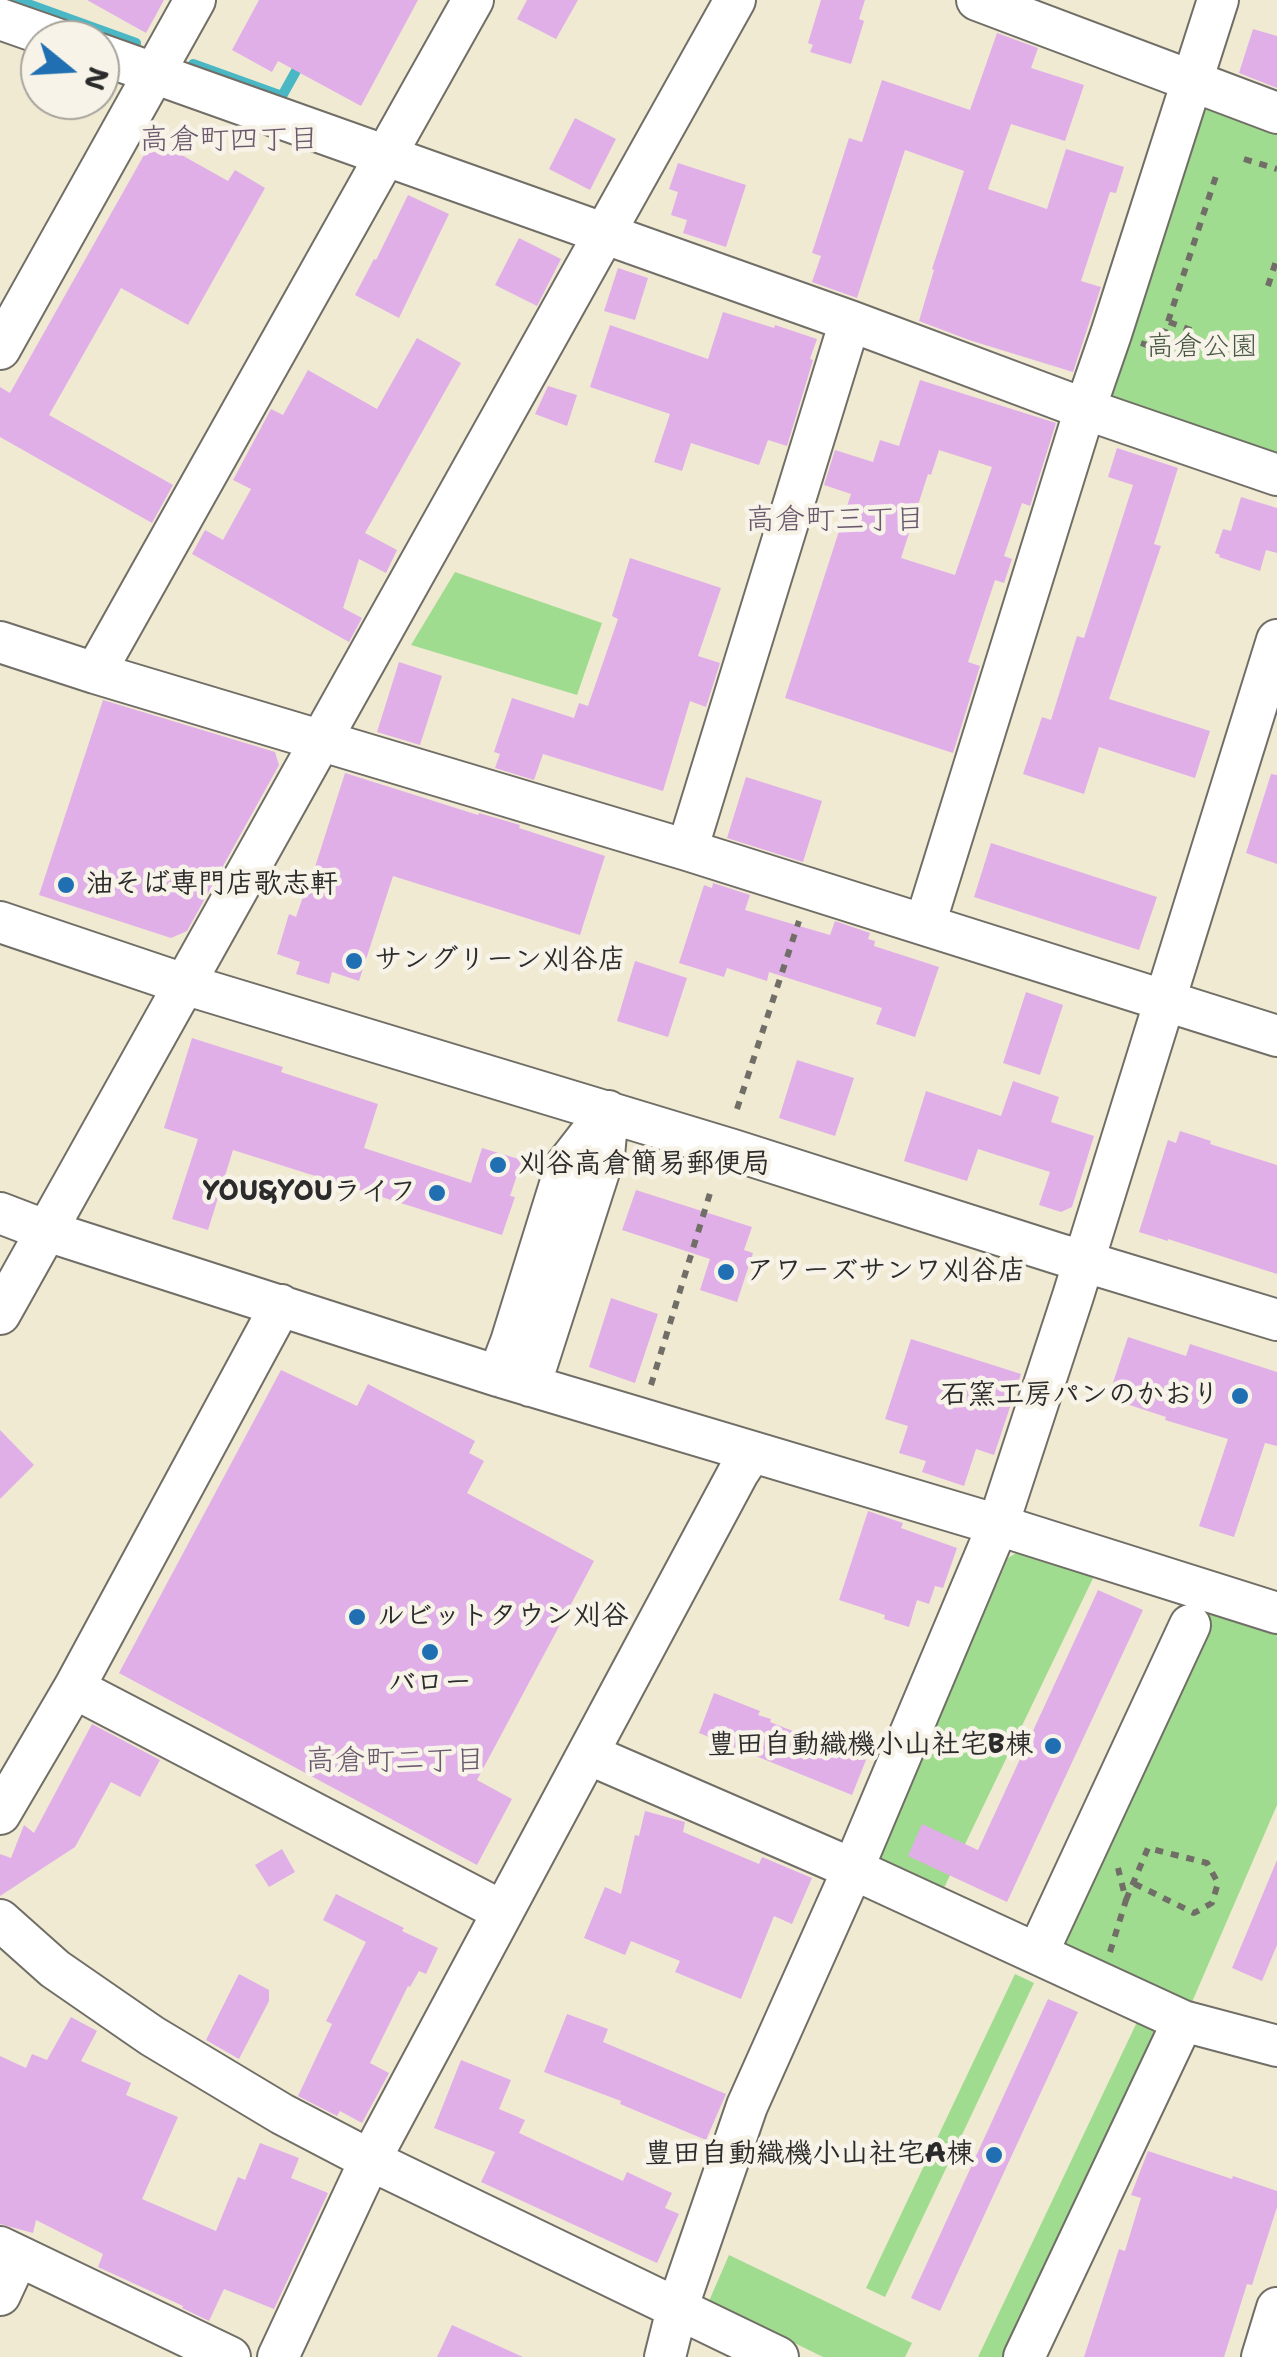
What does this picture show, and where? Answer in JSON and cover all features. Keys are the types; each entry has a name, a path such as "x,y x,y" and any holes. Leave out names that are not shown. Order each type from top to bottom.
{"street":[{"path":"0,349 195,0"},
{"path":"95,673 473,0"},
{"path":"0,1314 735,0"},
{"path":"977,0 1277,112"},
{"path":"925,924 1085,409 1218,0"},
{"path":"120,61 1277,475"},
{"path":"687,850 850,321"},
{"path":"664,2357 677,2308 748,2106 998,1525 1277,640"},
{"path":"0,642 687,850 1277,1036"},
{"path":"0,922 184,984 1277,1320"},
{"path":"514,1381 604,1156 608,1112"},
{"path":"0,1213 514,1381 998,1525 1277,1613"},
{"path":"0,1814 74,1688 281,1305"},
{"path":"278,2357 370,2160 751,1453"},
{"path":"1038,1952 1190,1626"},
{"path":"74,1688 502,1911"},
{"path":"588,1754 1038,1952 1183,2021 1277,2046"},
{"path":"0,1920 55,1969 152,2036 282,2114 778,2357"},
{"path":"1024,2357 1183,2021"},
{"path":"0,2295 9,2252 230,2357"},
{"path":"1262,2357 1277,2308"}],"path":[{"path":"1244,159 1277,170"},
{"path":"1112,334 1159,349 1216,173"},
{"path":"1268,286 1277,258"},
{"path":"1169,322 1192,330"},
{"path":"736,1109 810,889"},
{"path":"640,1418 711,1190"},
{"path":"1090,1838 1116,1860 1126,1900"},
{"path":"1100,1982 1126,1900 1148,1848 1206,1863 1218,1882 1212,1903 1194,1914 1133,1884"}],"green space":[{"name":"高倉公園","path":"1203,107 1277,134 1277,455 1108,396"},
{"path":"455,572 602,623 577,695 411,645"},
{"path":"1024,1548 1096,1572 941,1894 886,1870 880,1856 1008,1558"},
{"path":"1211,1608 1277,1630 1277,1805 1189,2009 1056,1944"},
{"path":"1015,1974 1034,1983 885,2297 866,2288"},
{"path":"1137,2022 1159,2033 1004,2357 978,2357"},
{"path":"729,2255 912,2343 905,2357 823,2357 709,2301"}],"building":[{"path":"87,0 164,0 146,33"},
{"path":"259,0 418,0 361,106 278,61 272,72 232,50"},
{"path":"527,0 578,0 556,39 517,19"},
{"path":"821,0 865,0 859,19 864,21 851,64 810,52 813,45 808,43"},
{"path":"1253,29 1277,36 1277,88 1239,73"},
{"path":"997,33 1038,48 1031,68 1084,85 1065,141 1011,124 988,189 1047,209 1066,149 1124,167 1116,193 1110,192 1081,281 1101,287 1073,372 919,321 964,171 905,150 857,298 812,282 821,256 812,253 849,138 862,142 882,80 970,110"},
{"path":"575,118 616,139 590,190 549,169"},
{"path":"153,139 228,181 235,170 265,188 188,325 121,288 49,415 173,485 152,523 0,437 0,387 10,393"},
{"path":"678,163 746,185 726,247 683,233 687,220 671,215 678,192 669,189"},
{"path":"408,195 449,214 399,318 355,295"},
{"path":"519,238 561,259 537,306 495,285"},
{"path":"618,268 648,278 635,320 604,311"},
{"path":"723,312 817,339 787,446 768,440 759,465 691,443 682,471 654,462 670,414 590,387 610,325 708,359"},
{"path":"417,338 461,363 365,533 397,550 386,573 359,559 343,608 362,618 349,642 192,554 205,530 223,540 251,489 233,480 271,409 283,415 308,370 377,409"},
{"path":"920,380 1056,423 1030,506 1022,503 1004,556 1012,559 1004,583 995,580 968,662 980,666 953,753 785,698 851,494 824,485 835,450 873,462 880,440 899,446","holes":["939,450 992,467 955,575 901,558"]},
{"path":"548,386 577,395 567,426 535,414"},
{"path":"1117,448 1178,468 1154,544 1161,546 1109,699 1210,731 1195,778 1099,747 1084,794 1023,774 1042,717 1051,720 1077,636 1084,638 1133,485 1108,477"},
{"path":"1241,497 1277,508 1277,553 1266,550 1260,571 1215,553 1223,529 1231,531"},
{"path":"630,558 721,588 698,656 720,663 706,707 690,701 663,791 543,754 534,780 495,768 500,754 494,752 512,698 574,718 579,703 588,706 618,619 612,616"},
{"path":"399,662 442,676 420,745 377,732"},
{"path":"103,700 275,752 279,765 187,931 171,938 39,895"},
{"path":"345,773 520,825 519,828 605,856 580,935 393,876 359,981 332,972 329,984 296,974 300,962 277,954 289,914 296,917 308,889"},
{"path":"1271,774 1277,775 1277,864 1246,853"},
{"path":"746,777 822,801 803,862 727,838"},
{"path":"991,843 1157,897 1139,950 974,897"},
{"path":"713,883 750,895 745,910 830,935 835,921 870,933 868,939 875,941 874,946 939,967 915,1037 876,1024 882,1008 769,972 767,981 727,968 724,977 679,963 704,885 712,888"},
{"path":"635,961 687,978 668,1037 617,1021"},
{"path":"1026,992 1063,1005 1040,1075 1003,1063"},
{"path":"192,1038 283,1067 281,1072 378,1104 364,1148 471,1183 482,1148 522,1160 502,1235 233,1150 208,1230 172,1219 198,1139 164,1128"},
{"path":"797,1060 854,1078 835,1136 779,1118"},
{"path":"1013,1081 1059,1097 1051,1122 1094,1136 1072,1207 1061,1212 1039,1205 1050,1172 978,1149 967,1181 904,1161 926,1091 1001,1116"},
{"path":"1180,1131 1277,1165 1277,1274 1139,1232 1168,1140 1176,1143"},
{"path":"636,1190 752,1227 744,1250 753,1253 737,1302 700,1290 710,1259 622,1230"},
{"path":"611,1298 658,1314 635,1383 589,1367"},
{"path":"1128,1337 1186,1356 1190,1344 1277,1372 1277,1446 1265,1443 1234,1537 1199,1526 1228,1439 1108,1398"},
{"path":"911,1339 1021,1374 994,1455 976,1449 964,1486 922,1472 926,1461 899,1453 908,1426 885,1419"},
{"name":"ルビットタウン刈谷","path":"281,1370 357,1406 368,1384 475,1441 469,1453 484,1461 467,1493 594,1561 477,1780 512,1799 477,1865 119,1673"},
{"path":"0,1430 34,1465 0,1499"},
{"path":"868,1511 903,1523 901,1528 957,1548 943,1588 935,1586 929,1604 917,1600 909,1627 839,1600"},
{"name":"豊田自動織機小山社宅B棟","path":"1098,1590 1143,1610 1007,1902 908,1856 922,1824 978,1850"},
{"path":"714,1693 760,1711 758,1715 771,1719 770,1722 866,1760 852,1795 699,1733"},
{"path":"92,1724 160,1760 140,1797 111,1782 75,1847 0,1896 0,1854 11,1858 24,1825 34,1833"},
{"path":"645,1811 685,1822 683,1832 759,1864 762,1857 812,1878 792,1924 774,1916 741,1999 675,1972 680,1961 631,1941 625,1955 584,1938 605,1887 621,1894"},
{"path":"282,1849 295,1872 269,1887 255,1865"},
{"path":"1277,1860 1277,1945 1262,1981 1232,1968"},
{"path":"336,1894 438,1948 426,1974 419,1971 408,1986 370,2063 389,2073 362,2123 340,2111 337,2116 298,2096 332,2024 326,2021 366,1942 323,1920"},
{"path":"239,1974 269,1990 269,2001 239,2059 206,2040"},
{"name":"豊田自動織機小山社宅A棟","path":"1048,1999 1078,2012 940,2311 911,2298"},
{"path":"567,2014 608,2029 603,2042 726,2094 706,2140 620,2104 621,2101 544,2072"},
{"path":"71,2017 97,2031 81,2061 131,2083 126,2095 178,2117 142,2199 216,2231 238,2177 245,2180 260,2143 299,2158 291,2178 328,2193 274,2309 224,2289 209,2321 98,2267 103,2254 36,2220 33,2233 0,2224 0,2056 26,2068 32,2054 47,2060"},
{"path":"461,2060 511,2080 499,2109 525,2120 519,2133 623,2181 627,2172 672,2193 665,2208 679,2214 657,2263 481,2182 495,2152 434,2128"},
{"path":"1148,2151 1277,2191 1277,2207 1224,2357 1084,2357 1119,2249 1125,2251 1141,2198 1131,2195"},
{"path":"452,2325 523,2357 437,2357"}],"waterway":[{"path":"17,0 136,43"},
{"path":"193,64 282,96 301,62"}],"place":[{"name":"油そば専門店歌志軒","path":"66,885"},
{"name":"サングリーン刈谷店","path":"354,961"},
{"name":"刈谷高倉簡易郵便局","path":"498,1165"},
{"name":"YOU&YOUライフ","path":"437,1193"},
{"name":"アワーズサンワ刈谷店","path":"726,1272"},
{"name":"石窯工房パンのかおり","path":"1240,1396"},
{"name":"ルビットタウン刈谷","path":"357,1617"},
{"name":"バロー","path":"430,1652"},
{"name":"豊田自動織機小山社宅B棟","path":"1053,1746"},
{"name":"豊田自動織機小山社宅A棟","path":"994,2155"}],"district":[{"name":"高倉町四丁目","path":"229,141"},
{"name":"高倉町三丁目","path":"835,521"},
{"name":"高倉町二丁目","path":"395,1762"}]}
